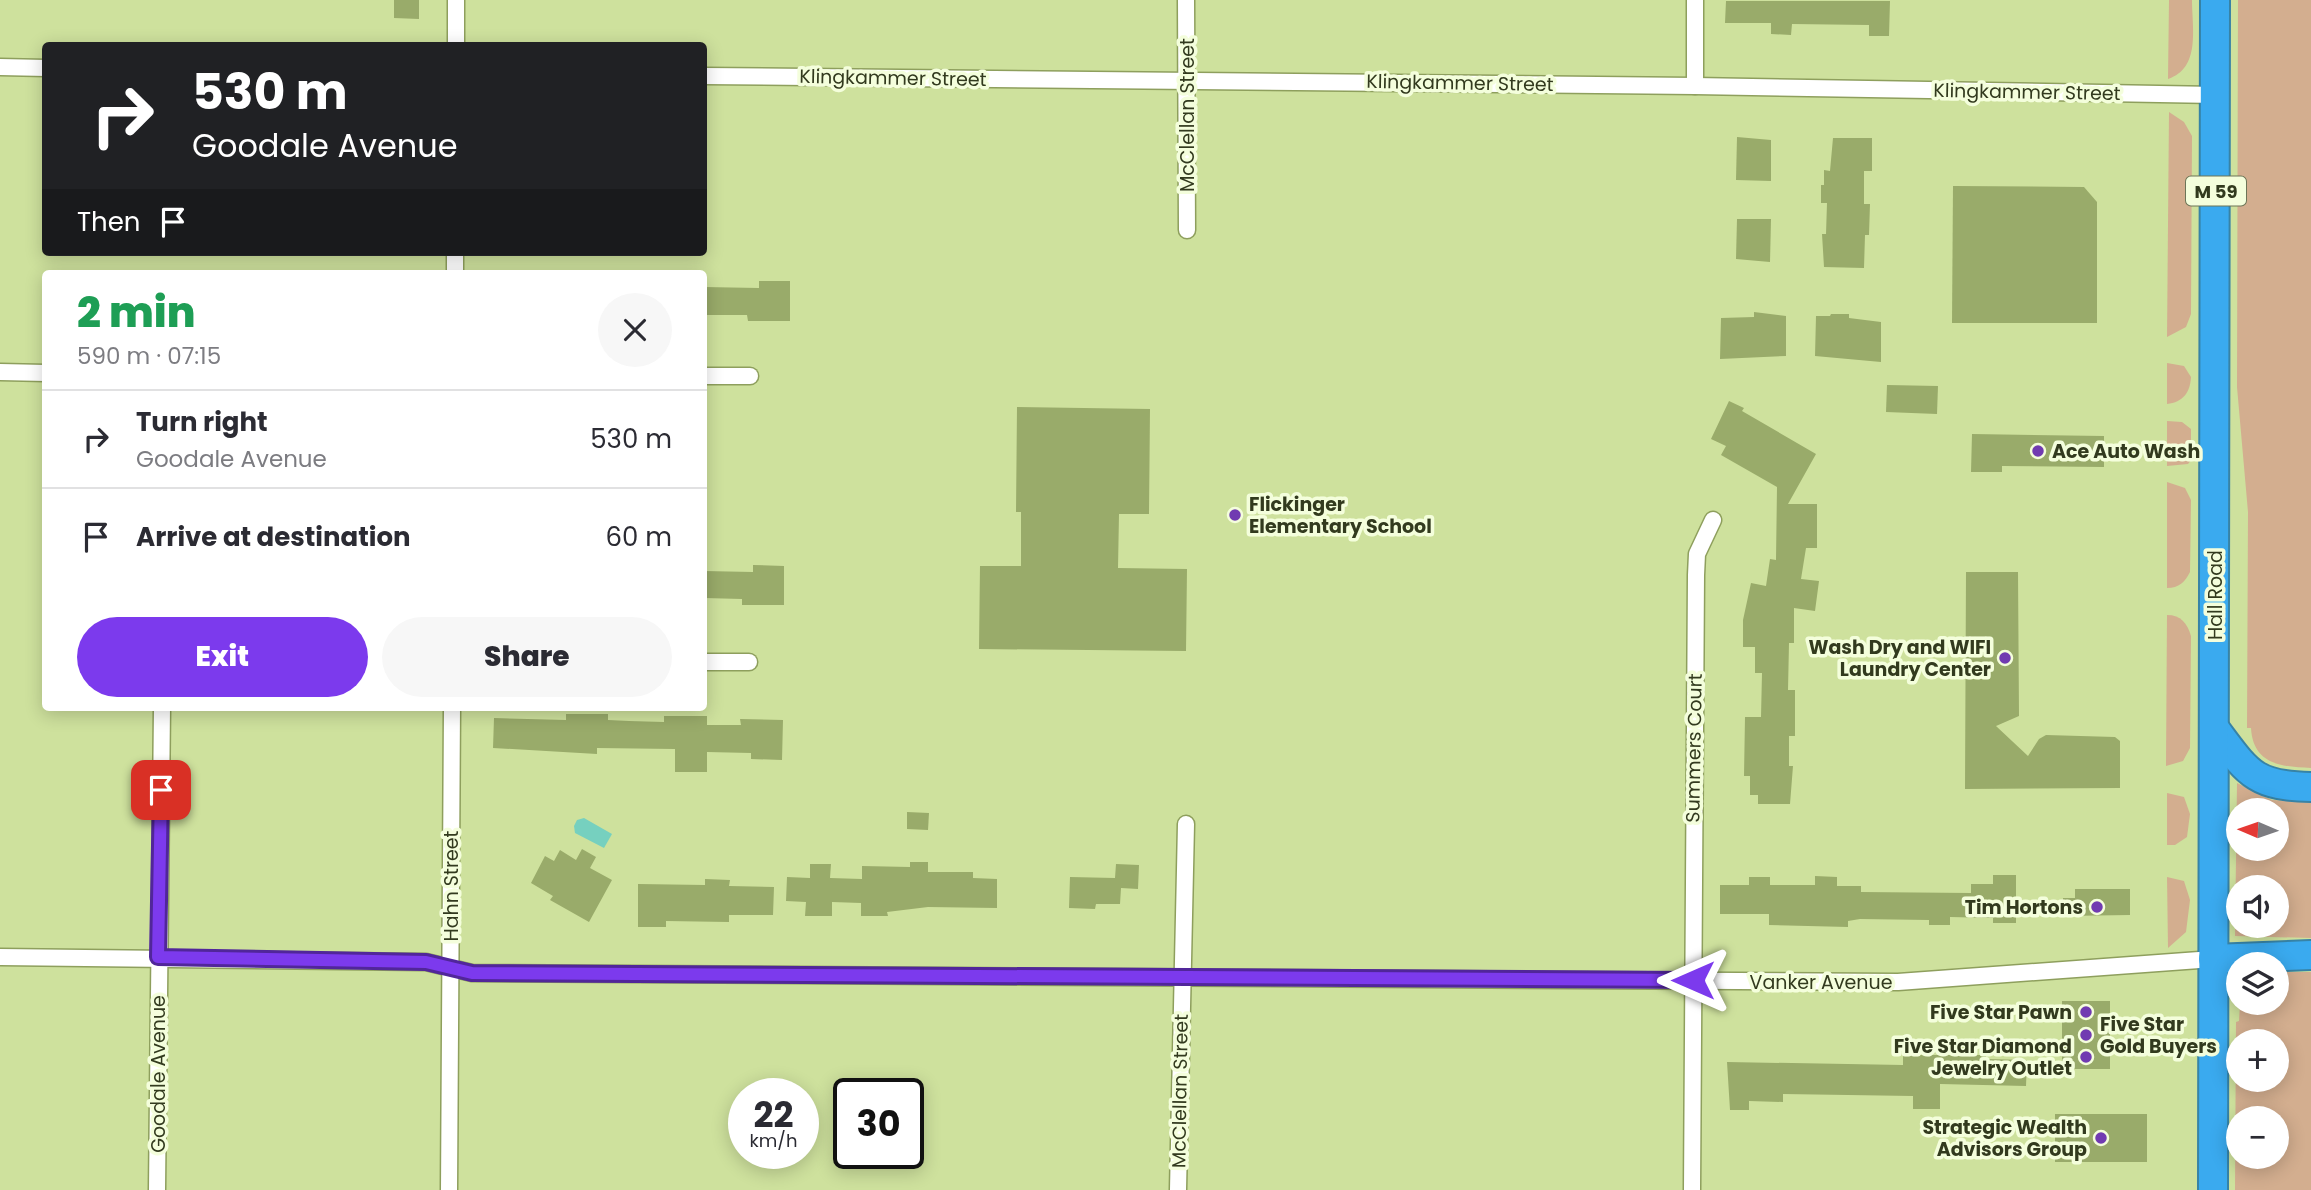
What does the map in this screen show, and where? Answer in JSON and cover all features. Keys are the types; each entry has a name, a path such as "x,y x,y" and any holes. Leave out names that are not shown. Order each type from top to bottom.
{"highway":[{"name":"Hall Road","path":"2213,1190 2216,729 2215,0"},
{"path":"2216,729 2241,764 2255,776 2283,786 2311,787"},
{"path":"2214,959 2311,955"}],"street":[{"path":"456,0 456,42"},
{"name":"McClellan Street","path":"1186,0 1187,230"},
{"path":"1695,0 1695,86"},
{"path":"0,67 42,68"},
{"name":"Klingkammer Street","path":"707,76 1695,86 2216,95"},
{"path":"0,372 42,373"},
{"path":"707,376 750,376"},
{"name":"Summers Court","path":"1692,1190 1697,554 1713,520"},
{"path":"707,662 749,662"},
{"name":"Goodale Avenue","path":"157,1190 162,711"},
{"name":"Hahn Street","path":"449,1190 452,711"},
{"name":"McClellan Street","path":"1178,1190 1186,824"},
{"name":"Vanker Avenue","path":"0,957 426,962 472,973 1911,982 2214,959"}],"shaded area":[{"path":"2169,0 2192,0 2193,34 2186,66 2179,74 2168,79"},
{"path":"2238,0 2311,0 2311,768 2270,761 2257,749 2251,728 2247,728 2248,512 2237,387"},
{"path":"2169,112 2184,122 2192,136 2191,314 2186,327 2167,337"},
{"path":"2167,363 2184,366 2191,377 2185,396 2167,404"},
{"path":"2167,421 2182,422 2191,429 2191,460 2188,464 2167,466"},
{"path":"2167,482 2185,488 2191,500 2190,572 2181,584 2167,588"},
{"path":"2167,615 2176,616 2183,621 2191,636 2190,748 2183,761 2166,766"},
{"path":"2237,783 2268,798 2237,798"},
{"path":"2167,793 2184,797 2190,814 2187,837 2175,845 2167,845"},
{"path":"2289,801 2311,802 2311,938 2289,937 2289,875 2236,875 2236,861 2289,861"},
{"path":"2167,877 2184,881 2190,900 2186,932 2168,948"},
{"path":"2289,972 2311,972 2311,1190 2235,1190 2235,1169 2289,1169 2289,1106 2236,1106 2236,1092 2289,1092 2289,1029 2236,1029 2236,1022 2239,1021 2239,1015 2289,1015"}],"water":[{"path":"584,818 612,834 604,848 575,833 577,820"}],"building":[{"path":"394,0 419,0 419,19 394,18"},
{"path":"1726,1 1890,1 1889,36 1869,36 1869,25 1792,24 1791,35 1771,34 1771,23 1725,23"},
{"path":"1737,137 1771,140 1771,181 1736,180"},
{"path":"1833,138 1872,138 1872,171 1864,171 1864,204 1870,204 1864,268 1824,267 1822,234 1826,234 1827,203 1821,203 1821,185 1824,185 1824,170 1830,171"},
{"path":"1953,186 2084,187 2097,202 2097,323 1952,323"},
{"path":"1737,219 1771,219 1770,262 1736,259"},
{"path":"759,281 790,281 790,321 748,321 747,315 707,315 707,287 759,288"},
{"path":"1754,312 1786,316 1786,356 1720,359 1721,318 1754,317"},
{"path":"1849,314 1849,318 1881,322 1881,362 1815,356 1816,316"},
{"path":"1887,385 1938,386 1937,414 1886,412"},
{"path":"1729,401 1816,454 1788,504 1817,504 1817,548 1806,548 1801,579 1819,581 1815,611 1794,608 1794,643 1789,643 1788,690 1795,690 1795,736 1789,736 1789,766 1793,766 1790,804 1758,804 1758,795 1750,795 1750,776 1744,776 1745,717 1761,717 1762,673 1755,673 1755,647 1743,647 1743,620 1751,583 1766,586 1770,559 1776,560 1777,487 1721,455 1726,446 1711,439"},
{"path":"1017,407 1150,409 1149,514 1119,514 1118,568 1187,569 1186,651 979,649 980,566 1021,566 1021,512 1016,512"},
{"name":"Ace Auto Wash","path":"1972,434 2104,436 2104,467 2002,466 2002,472 1971,472"},
{"path":"753,565 784,566 784,605 742,605 742,599 707,598 707,571 753,572"},
{"path":"1966,572 2018,572 2019,716 1996,726 2028,756 2039,739 2046,735 2115,737 2120,741 2120,788 1965,789"},
{"path":"566,714 608,714 608,720 664,722 664,716 707,716 707,725 741,725 740,719 783,720 782,760 751,759 751,753 707,752 707,772 675,772 675,749 597,748 597,754 493,748 494,718 566,720"},
{"path":"907,812 929,813 928,830 907,829"},
{"path":"582,849 596,857 590,868 612,880 589,922 550,900 553,896 531,883 545,856 554,861 560,850 576,860"},
{"path":"910,862 928,862 928,872 973,872 973,878 997,879 997,908 928,907 887,912 888,916 861,916 861,903 832,902 832,916 805,916 806,902 786,901 787,877 810,878 810,864 831,864 830,878 862,879 862,866 910,867"},
{"path":"1116,864 1139,865 1138,889 1121,888 1120,904 1096,904 1095,909 1069,908 1070,877 1115,878"},
{"path":"1993,875 2016,875 2016,923 1993,923 1993,918 1950,917 1950,925 1929,925 1929,920 1860,919 1848,921 1848,927 1769,925 1769,914 1720,914 1720,885 1749,885 1749,877 1770,877 1770,885 1815,885 1815,876 1837,877 1837,886 1861,886 1861,892 1971,893 1971,884 1993,884"},
{"path":"705,879 730,880 729,886 774,887 773,915 729,915 729,922 666,921 666,927 638,927 638,884 705,885"},
{"name":"Tim Hortons","path":"2075,889 2130,889 2130,915 2063,916 2063,898 2075,898"},
{"path":"2062,1001 2110,1001 2110,1069 2062,1069"},
{"path":"1903,1055 1986,1055 1986,1059 2027,1060 2026,1086 1940,1084 1940,1109 1913,1109 1913,1096 1783,1094 1783,1102 1749,1101 1749,1110 1730,1110 1727,1062 1903,1065"},
{"name":"Strategic Wealth Advisors Group","path":"2055,1114 2147,1114 2147,1162 2055,1162"}],"place":[{"name":"Ace Auto Wash","path":"2038,451"},
{"name":"Flickinger Elementary School","path":"1235,515"},
{"name":"Wash Dry and WIFI Laundry Center","path":"2005,658"},
{"name":"Tim Hortons","path":"2097,907"},
{"name":"Five Star Pawn","path":"2086,1012"},
{"name":"Five Star Gold Buyers","path":"2086,1035"},
{"name":"Five Star Diamond Jewelry Outlet","path":"2086,1057"},
{"name":"Strategic Wealth Advisors Group","path":"2101,1138"}],"route":[{"path":"161,790 158,957 426,962 472,973 1693,980"}]}
